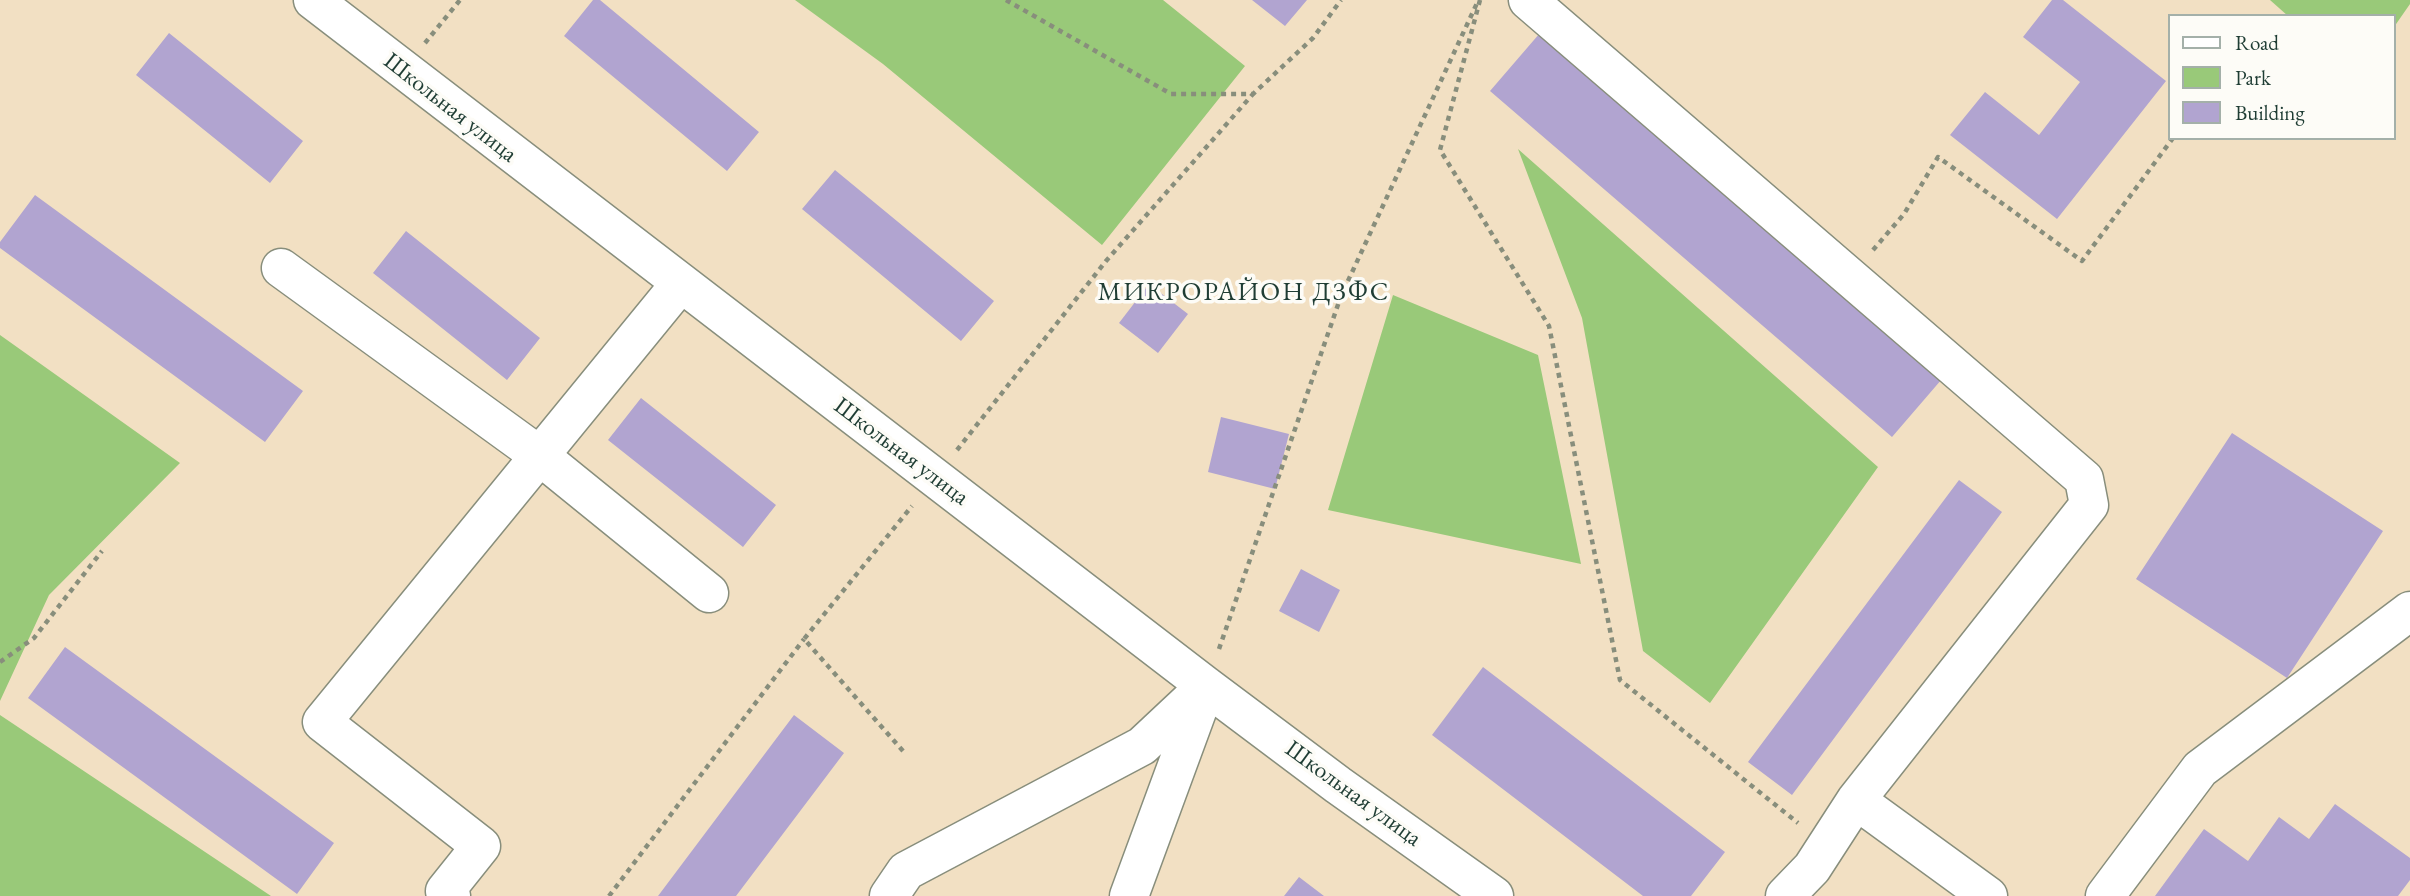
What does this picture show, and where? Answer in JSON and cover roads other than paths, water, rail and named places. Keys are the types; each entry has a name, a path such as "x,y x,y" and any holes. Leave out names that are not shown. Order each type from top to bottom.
{"street":[{"name":"Школьная улица","path":"313,0 1206,686 1338,785 1494,896"},
{"path":"1528,0 2084,479 2089,505 1856,800 1812,868 1785,896"},
{"path":"281,268 540,456 709,593"},
{"path":"452,896 445,891 481,846 322,722 680,284"},
{"path":"2105,896 2200,769 2410,611"},
{"path":"1132,895 1206,686"},
{"path":"889,896 906,871 1142,746 1206,686"},
{"path":"1856,800 1988,896"}],"district":[{"name":"МИКРОРАЙОН ДЗФС","path":"1244,293"}]}
